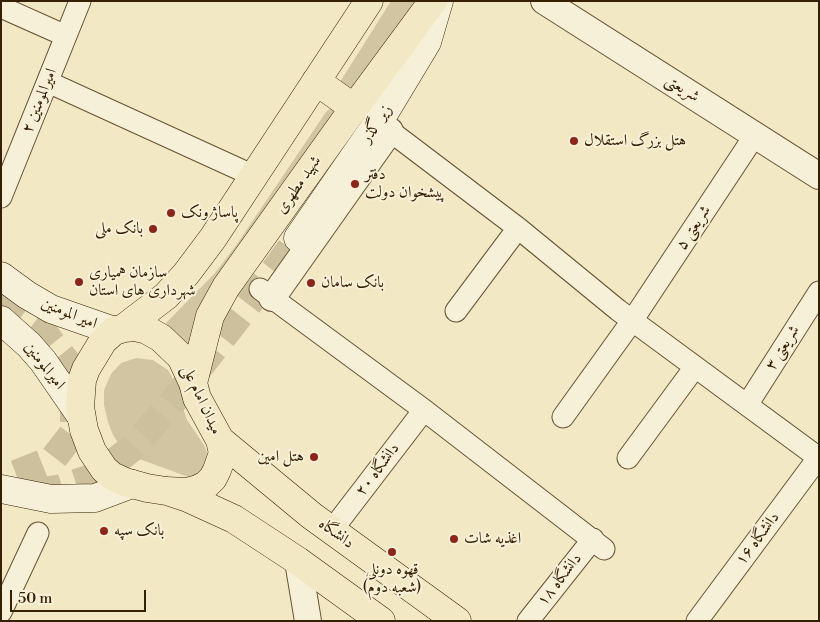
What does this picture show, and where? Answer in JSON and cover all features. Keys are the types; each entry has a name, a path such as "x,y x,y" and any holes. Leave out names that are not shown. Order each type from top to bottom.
{"main road":[{"path":"119,330 166,296 186,274 213,238 369,1"},
{"name":"شهید مطهری","path":"193,383 210,316 226,287 433,1"},
{"name":"زیر گذر","path":"298,238 384,115 427,42 439,1"},
{"path":"316,81 354,108"},
{"name":"امیر المومنین","path":"1,276 27,295 51,309 119,330"},
{"name":"امیرالمومنین","path":"1,320 29,345 43,361 81,416"},
{"name":"میدان امام علی","path":"135,327 147,330 161,338 181,357 193,383 197,398 220,440 223,453 217,470 206,485 187,492 166,491 132,484 112,476 104,469 92,451 81,416 80,396 86,369 103,341 119,330 135,327"},
{"name":"دانشگاه","path":"220,440 312,516 457,621"},
{"path":"1,490 51,499 95,498 132,484"},
{"path":"166,491 188,498 234,519 298,561 381,621"}],"street":[{"name":"شریعتی","path":"544,1 819,176"},
{"name":"امیرالمومنین ۲","path":"1,197 80,3"},
{"path":"1,6 66,36"},
{"path":"48,82 254,176"},
{"path":"424,410 266,294 390,131 518,228 632,321 818,458"},
{"name":"شریعتی ۵","path":"563,418 632,321 755,135"},
{"path":"456,311 518,228"},
{"name":"شریعتی ۳","path":"747,405 819,292"},
{"path":"628,458 695,367"},
{"name":"دانشگاه ۲۰","path":"332,530 424,410"},
{"name":"دانشگاه ۱۸","path":"424,410 598,544 528,621"},
{"name":"دانشگاه ۱۶","path":"697,621 818,458"},
{"path":"1,612 38,533"},
{"path":"298,561 308,621"}],"shaded area":[{"path":"391,1 418,1 349,94 340,82"},
{"path":"331,108 336,110 194,350 168,329 166,323 215,273 237,244 326,112"},
{"path":"136,358 153,360 168,370 187,420 204,445 209,457 210,466 191,478 131,456 121,448 113,435 104,405 104,390 111,374 121,363"}],"tunnel":[{"path":"35,492 58,489 97,476 132,448 171,404 298,238"},
{"path":"1,297 36,323 66,361 74,397 74,432 53,459 1,480"}],"place":[{"name":"هتل بزرگ استقلال","path":"574,141"},
{"name":"دفتر پیشخوان دولت","path":"355,184"},
{"name":"پاساژ ونک","path":"171,213"},
{"name":"بانک ملی","path":"153,229"},
{"name":"سازمان همیاری شهرداری های استان","path":"79,282"},
{"name":"بانک سامان","path":"311,283"},
{"name":"هتل امین","path":"314,457"},
{"name":"بانک سپه","path":"104,531"},
{"name":"اغذیه شات","path":"454,539"},
{"name":"قهوه دونلی (شعبه دوم)","path":"392,552"}]}
